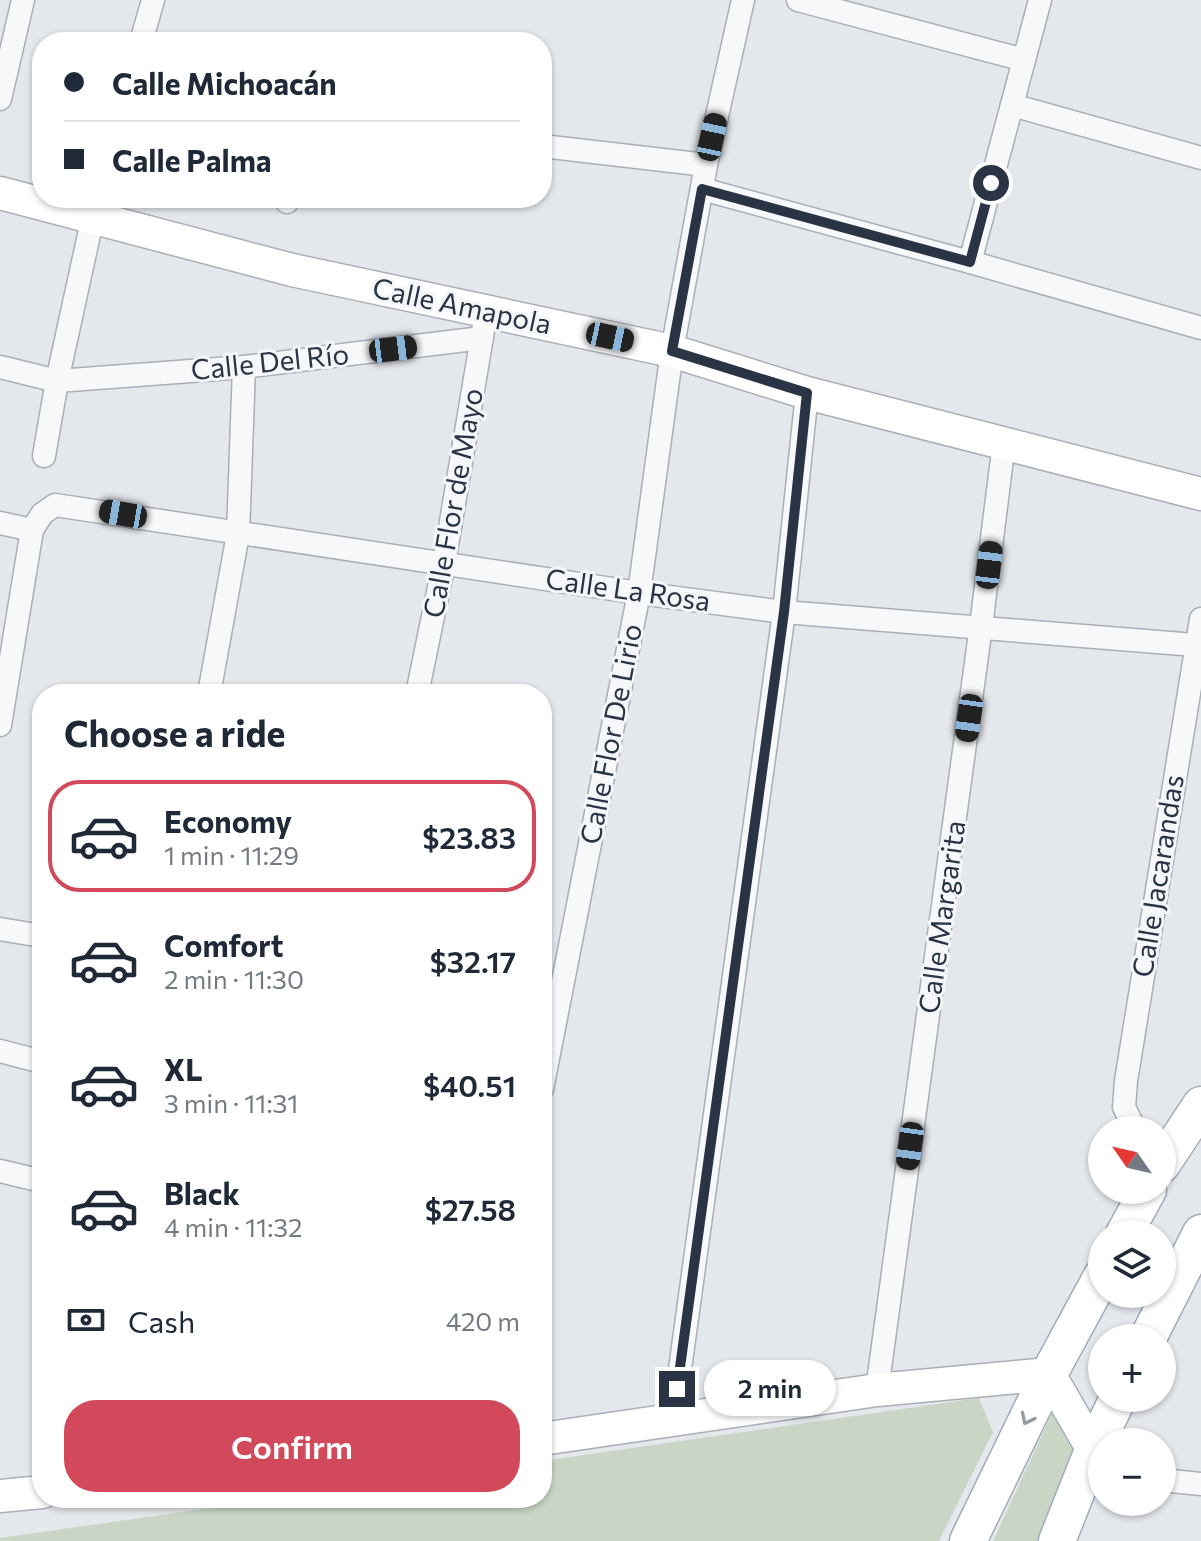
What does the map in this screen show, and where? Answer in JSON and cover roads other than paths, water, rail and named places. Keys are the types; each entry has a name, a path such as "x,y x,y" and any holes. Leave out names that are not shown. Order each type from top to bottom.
{"main road":[{"path":"1176,1142 1201,1105"},
{"path":"1155,1324 1201,1233"},
{"path":"968,1541 1049,1374 1088,1302"},
{"path":"1057,1541 1088,1476"}],"street":[{"path":"0,99 23,0"},
{"path":"144,32 153,0"},
{"name":"Calle Flor De Lirio","path":"552,1017 639,593 672,351 706,165 743,0"},
{"path":"798,0 1024,60"},
{"path":"970,262 1040,0"},
{"path":"1012,105 1201,158"},
{"path":"552,147 706,165"},
{"path":"702,189 1201,328"},
{"name":"Calle Amapola","path":"0,193 32,198"},
{"path":"44,456 94,208"},
{"name":"Calle Amapola","path":"97,208 292,270 484,325 672,351 807,393 1201,494"},
{"name":"Calle Del Río","path":"0,367 57,381 244,367 484,325"},
{"name":"Calle Flor de Mayo","path":"419,684 444,563 484,325"},
{"path":"211,684 238,534 244,367"},
{"path":"673,1420 784,612 807,393"},
{"name":"Calle Margarita","path":"877,1390 1004,443"},
{"name":"Calle La Rosa","path":"32,530 49,508 65,505 238,534 784,612 1195,645"},
{"path":"0,523 32,530 0,725"},
{"name":"Calle Jacarandas","path":"1128,1116 1124,1107 1126,1081 1201,619"},
{"path":"0,929 32,934"},
{"path":"0,1051 32,1059"},
{"path":"0,1171 32,1179"},
{"path":"552,1438 877,1390 1049,1374 1088,1456"},
{"path":"1176,1481 1201,1484"},
{"path":"0,1496 32,1493"}]}
